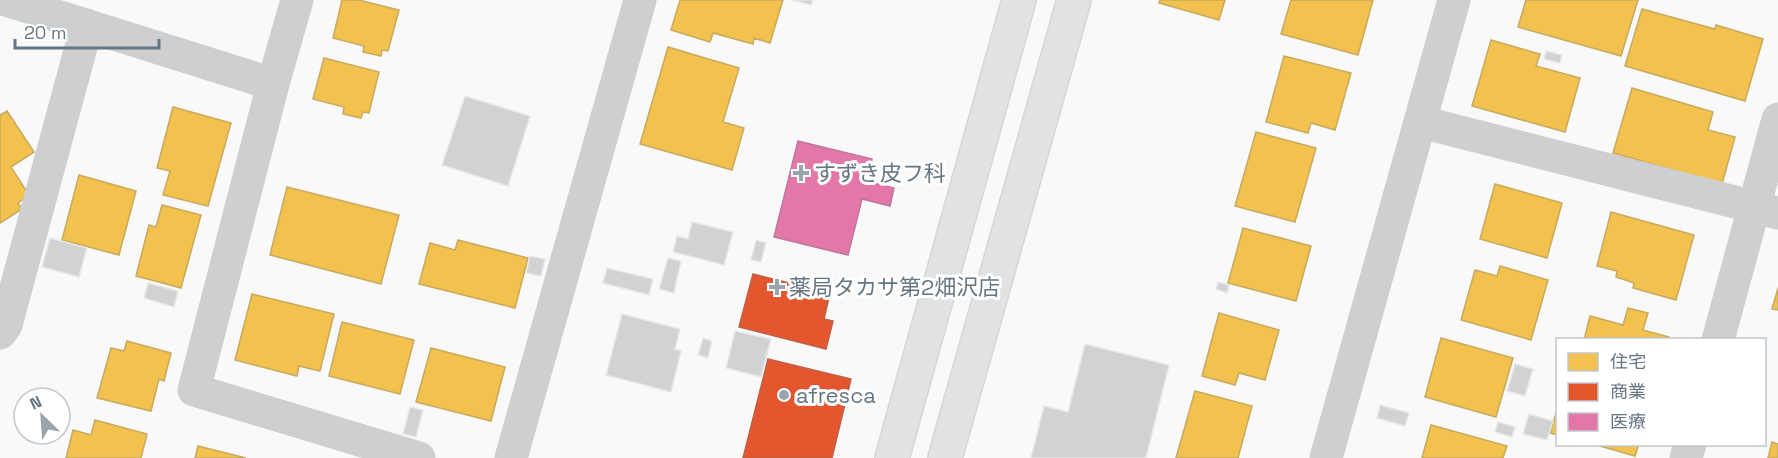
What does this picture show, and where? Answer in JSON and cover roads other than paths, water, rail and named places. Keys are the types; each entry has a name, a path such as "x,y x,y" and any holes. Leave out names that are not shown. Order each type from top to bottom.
{"street":[{"path":"6,0 273,84"},
{"path":"297,0 194,390 419,458"},
{"path":"511,458 640,0"},
{"path":"892,458 1019,0"},
{"path":"945,458 1074,0"},
{"path":"1326,458 1454,0"},
{"path":"0,333 6,325 87,25"},
{"path":"1718,338 1766,209 1778,119"},
{"path":"1421,122 1766,209"}],"place":[{"name":"すずき皮フ科","path":"801,173"},
{"name":"薬局タカサ第2畑沢店","path":"777,287"},
{"name":"afresca","path":"784,395"}]}
